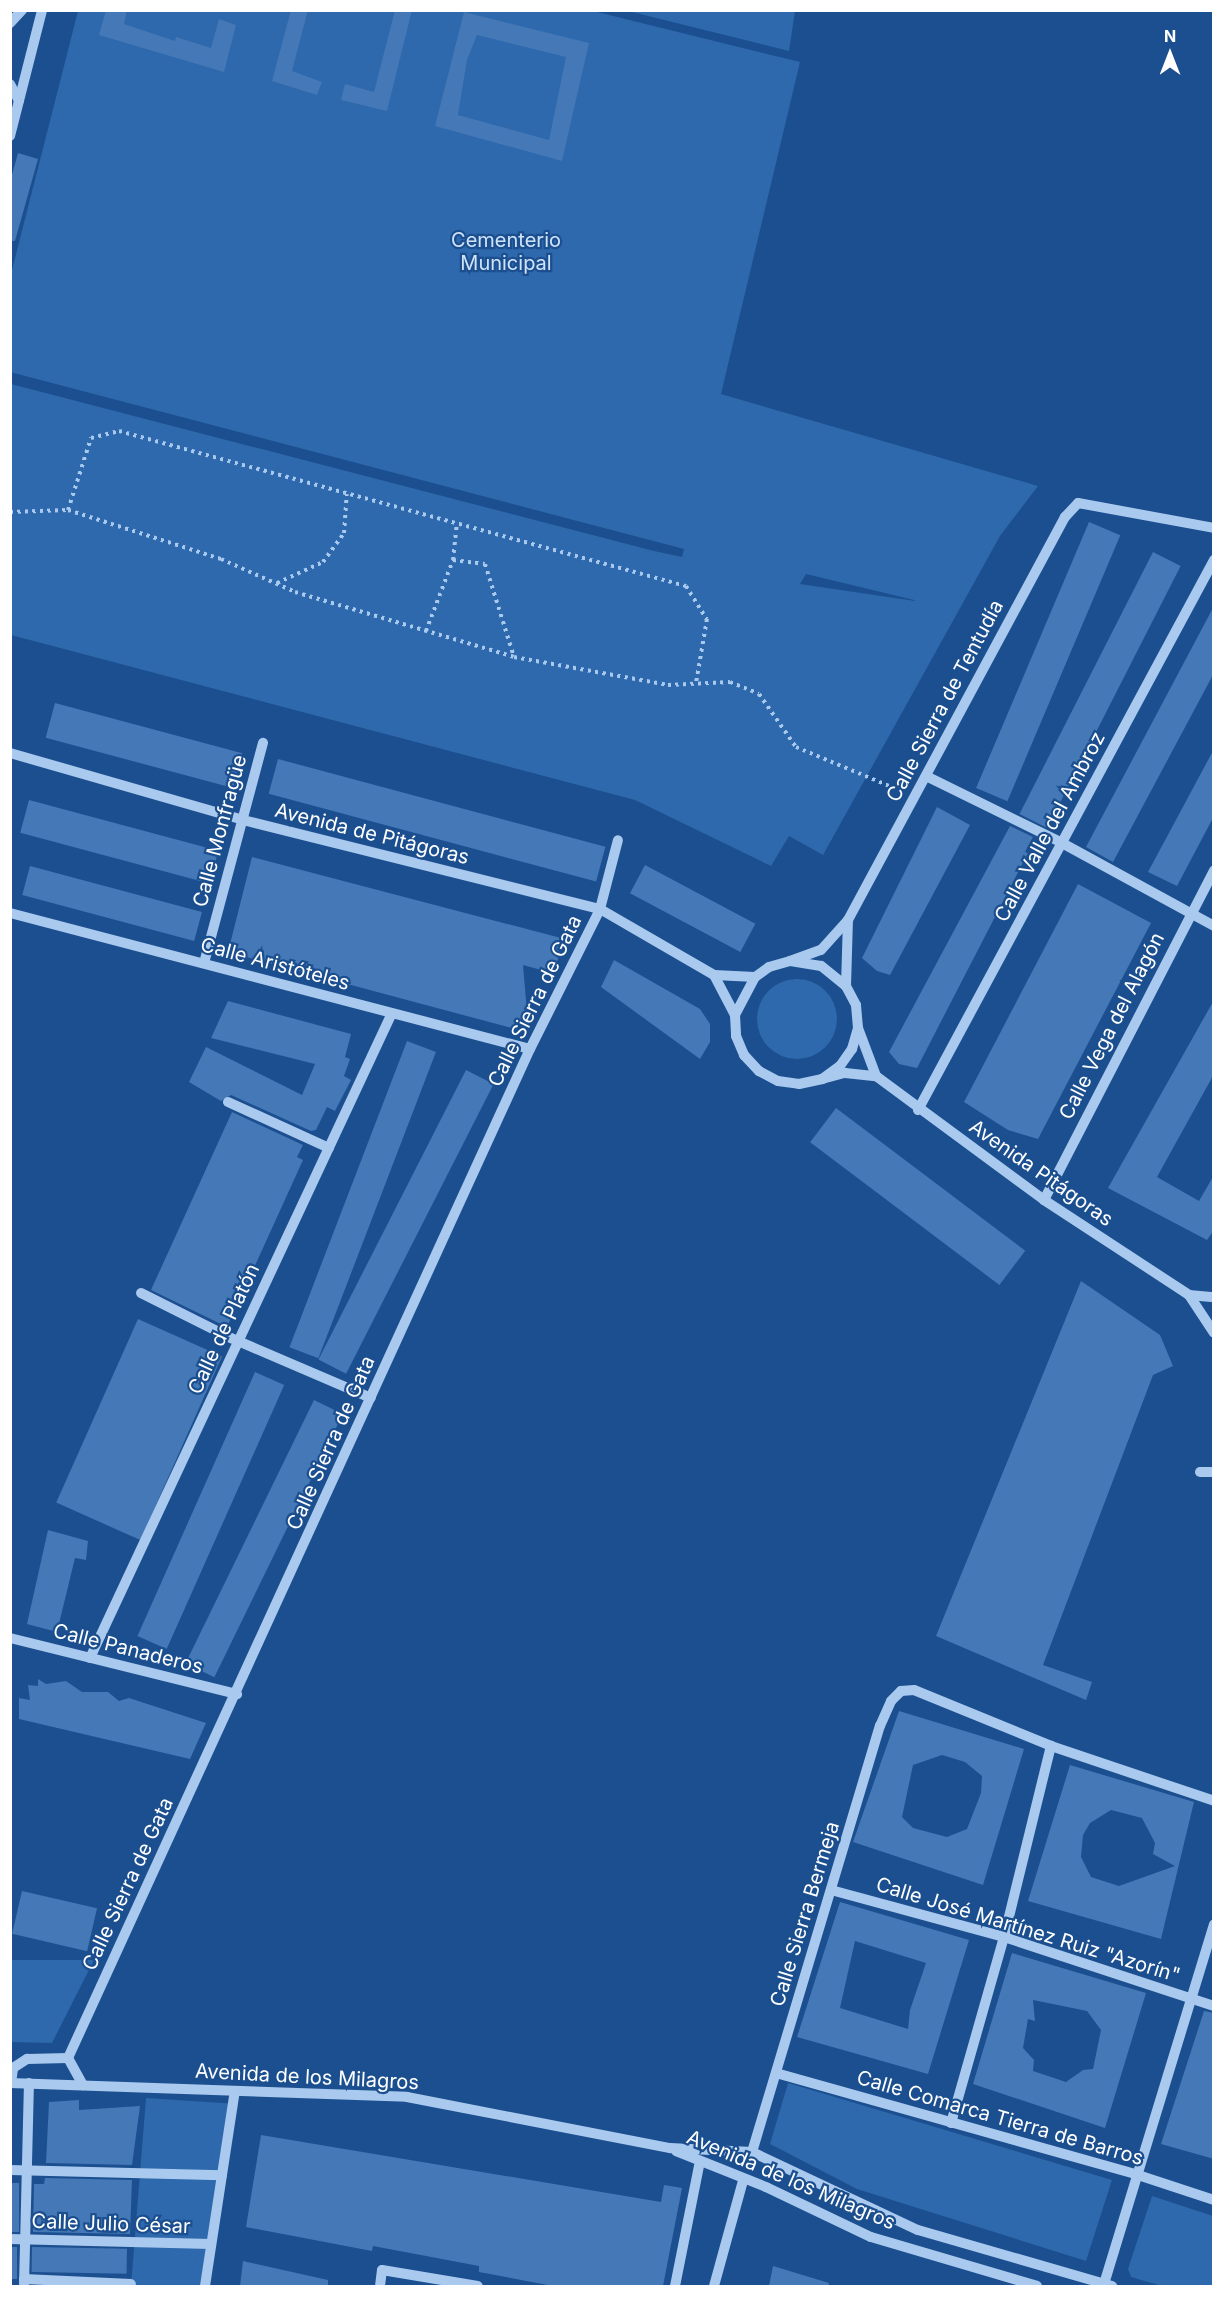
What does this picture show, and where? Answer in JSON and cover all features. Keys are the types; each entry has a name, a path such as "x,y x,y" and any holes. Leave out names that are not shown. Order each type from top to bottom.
{"street":[{"path":"10,23 22,10"},
{"path":"10,136 42,10"},
{"path":"10,84 19,101"},
{"name":"Calle Sierra de Tentudía","path":"790,961 820,950 848,920 1065,517 1078,503 1214,528"},
{"name":"Calle Valle del Ambroz","path":"918,1110 1214,560"},
{"name":"Calle Monfragüe","path":"204,963 263,743"},
{"name":"Avenida de Pitágoras","path":"10,753 243,820 600,909 714,975 755,977"},
{"path":"926,776 1062,843 1214,926"},
{"name":"Calle Sierra de Gata","path":"68,2058 237,1694 530,1049 600,909 618,840"},
{"name":"Calle Vega del Alagón","path":"1044,1200 1214,870"},
{"name":"Calle Aristóteles","path":"10,913 204,963 391,1015 530,1049"},
{"name":"Calle Sierra de Tentudía","path":"846,986 848,920"},
{"path":"714,975 735,1015 736,1036 744,1055 759,1071 789,1083 822,1079 845,1073 876,1076 858,1028 856,1005 846,986 820,966 790,961 755,977 735,1015"},
{"name":"Calle de Platón","path":"90,1658 391,1015"},
{"path":"822,1079 840,1066 852,1049 858,1028"},
{"name":"Avenida Pitágoras","path":"876,1076 918,1110 1044,1200 1190,1295 1214,1333"},
{"path":"228,1102 329,1148"},
{"path":"141,1293 239,1340 371,1398"},
{"name":"Avenida Pitágoras","path":"1190,1295 1214,1297"},
{"path":"1200,1472 1214,1472"},
{"name":"Calle Panaderos","path":"10,1638 237,1694"},
{"name":"Calle Sierra Bermeja","path":"752,2152 880,1726 891,1701 901,1691 914,1690 1051,1746"},
{"path":"951,2123 1004,1937 1051,1746 1214,1801"},
{"name":"Calle José Martínez Ruiz \"Azorín\"","path":"831,1890 1004,1937 1214,2006"},
{"path":"1108,2285 1138,2175 1214,1924"},
{"path":"11,2083 13,2068 27,2059 68,2058 83,2085"},
{"name":"Calle Comarca Tierra de Barros","path":"776,2073 1138,2175 1214,2200"},
{"name":"Avenida de los Milagros","path":"11,2083 407,2097 670,2148 752,2152 918,2230 1108,2285"},
{"path":"29,2083 24,2283 131,2284"},
{"path":"205,2286 235,2091"},
{"name":"Avenida de los Milagros","path":"670,2148 743,2181 766,2187 871,2237 1037,2286"},
{"path":"675,2286 700,2162"},
{"path":"10,2170 222,2175"},
{"path":"714,2286 743,2181"},
{"name":"Calle Julio César","path":"10,2239 211,2244"},
{"path":"380,2286 382,2270 478,2286"}],"path":[{"path":"69,510 91,438 118,431 686,586 708,619 696,683"},
{"path":"276,584 323,562 344,533 347,494"},
{"path":"10,512 69,510 221,559 276,584 514,657 668,685 730,682 759,694 796,747 915,797"},
{"path":"426,631 453,560 457,523"},
{"path":"453,560 485,564 514,657"}],"green space":[{"name":"Cementerio Municipal","path":"78,11 593,11 800,62 721,394 1038,486 1000,536 823,855 789,836 771,866 635,800 11,635 11,384 654,551 682,557 684,549 10,372 11,274","holes":["806,574 915,601 800,584"]},
{"path":"628,11 795,11 789,51"},
{"path":"797,979 812,982 825,991 834,1004 837,1019 834,1034 825,1047 812,1056 797,1059 782,1056 769,1047 760,1034 757,1019 760,1004 769,991 782,982"},
{"path":"11,1960 94,1960 52,2043 11,2042"},
{"path":"788,2083 1112,2180 1086,2261 857,2189 770,2144"},
{"path":"146,2098 238,2104 206,2286 131,2286"},
{"path":"1152,2196 1213,2216 1213,2286 1162,2286 1131,2277 1128,2269"}],"building":[{"path":"106,10 127,10 124,24 175,41 176,37 211,48 219,19 236,25 224,72 99,35"},
{"path":"291,10 308,10 292,71 322,82 317,95 272,81"},
{"path":"395,10 412,10 387,111 341,100 345,84 374,92"},
{"path":"464,12 589,43 562,161 435,126","holes":["477,35 566,57 549,140 458,115 467,60"]},
{"path":"18,153 38,159 15,241 10,241 10,182"},
{"path":"1089,522 1120,535 1007,801 976,788"},
{"path":"1153,552 1181,566 1047,828 1020,814"},
{"path":"1214,606 1214,673 1113,862 1086,847"},
{"path":"55,703 242,753 233,788 46,738"},
{"path":"1214,749 1214,816 1177,886 1148,872"},
{"path":"278,759 605,847 596,882 269,794"},
{"path":"29,800 218,851 210,884 20,833"},
{"path":"937,807 970,825 890,975 877,971 862,958"},
{"path":"1010,826 1033,837 1025,852 1028,853 917,1068 899,1064 889,1052"},
{"path":"252,857 561,938 558,959 552,973 523,965 527,1012 519,1030 228,952"},
{"path":"645,865 755,924 740,952 630,893"},
{"path":"30,866 202,912 194,941 22,895"},
{"path":"1078,884 1151,923 1038,1139 1008,1130 964,1102"},
{"path":"614,960 700,1009 710,1024 710,1042 700,1059 601,987"},
{"path":"1214,1000 1214,1074 1157,1177 1199,1201 1214,1175 1214,1230 1207,1240 1108,1188"},
{"path":"228,1001 351,1034 345,1057 350,1059 344,1076 351,1080 335,1111 327,1107 316,1130 311,1131 231,1095 221,1101 189,1082 206,1047 302,1095 315,1064 211,1038"},
{"path":"407,1041 436,1052 318,1358 289,1347"},
{"path":"466,1070 494,1084 346,1374 318,1360"},
{"path":"836,1108 1025,1251 999,1285 810,1142"},
{"path":"232,1112 303,1145 297,1157 303,1160 227,1327 151,1290"},
{"path":"1081,1281 1160,1335 1173,1366 1153,1375 1043,1665 1092,1682 1086,1700 936,1636"},
{"path":"138,1319 222,1356 140,1540 56,1503"},
{"path":"255,1372 284,1385 167,1649 137,1636"},
{"path":"314,1400 343,1414 214,1677 186,1663"},
{"path":"48,1530 88,1541 86,1560 75,1558 57,1632 27,1624"},
{"path":"38,1679 46,1684 66,1681 82,1692 108,1692 119,1701 129,1698 206,1723 190,1759 19,1719 19,1698 30,1700 28,1685 38,1686"},
{"path":"899,1711 1024,1749 983,1885 853,1842","holes":["942,1755 965,1762 982,1776 981,1793 967,1829 947,1837 913,1828 902,1817 913,1765"]},
{"path":"1070,1765 1194,1802 1161,1939 1028,1901","holes":["1111,1810 1142,1818 1155,1843 1153,1854 1175,1866 1119,1886 1091,1877 1081,1857 1083,1835 1090,1823"]},
{"path":"22,1891 97,1908 87,1951 12,1934"},
{"path":"840,1902 969,1940 928,2074 797,2037","holes":["855,1941 926,1963 910,2010 908,2029 840,2008"]},
{"path":"1012,1953 1146,1993 1105,2128 973,2084","holes":["1033,2000 1087,2011 1101,2030 1093,2069 1083,2070 1066,2082 1033,2071 1034,2060 1023,2048 1028,2019 1035,2021"]},
{"path":"1204,2011 1214,2013 1214,2159 1161,2144"},
{"path":"79,2100 79,2110 140,2106 132,2165 46,2163 49,2102"},
{"path":"261,2135 661,2202 664,2185 682,2188 663,2286 553,2286 479,2272 479,2266 373,2246 372,2251 246,2227"},
{"path":"45,2178 132,2180 130,2234 33,2232 34,2184 44,2184"},
{"path":"10,2183 19,2183 19,2232 10,2232"},
{"path":"10,2247 17,2247 17,2279 10,2279"},
{"path":"32,2247 127,2249 127,2274 32,2272"},
{"path":"243,2261 328,2280 328,2286 240,2286"},
{"path":"773,2266 829,2283 828,2286 769,2286"}]}
